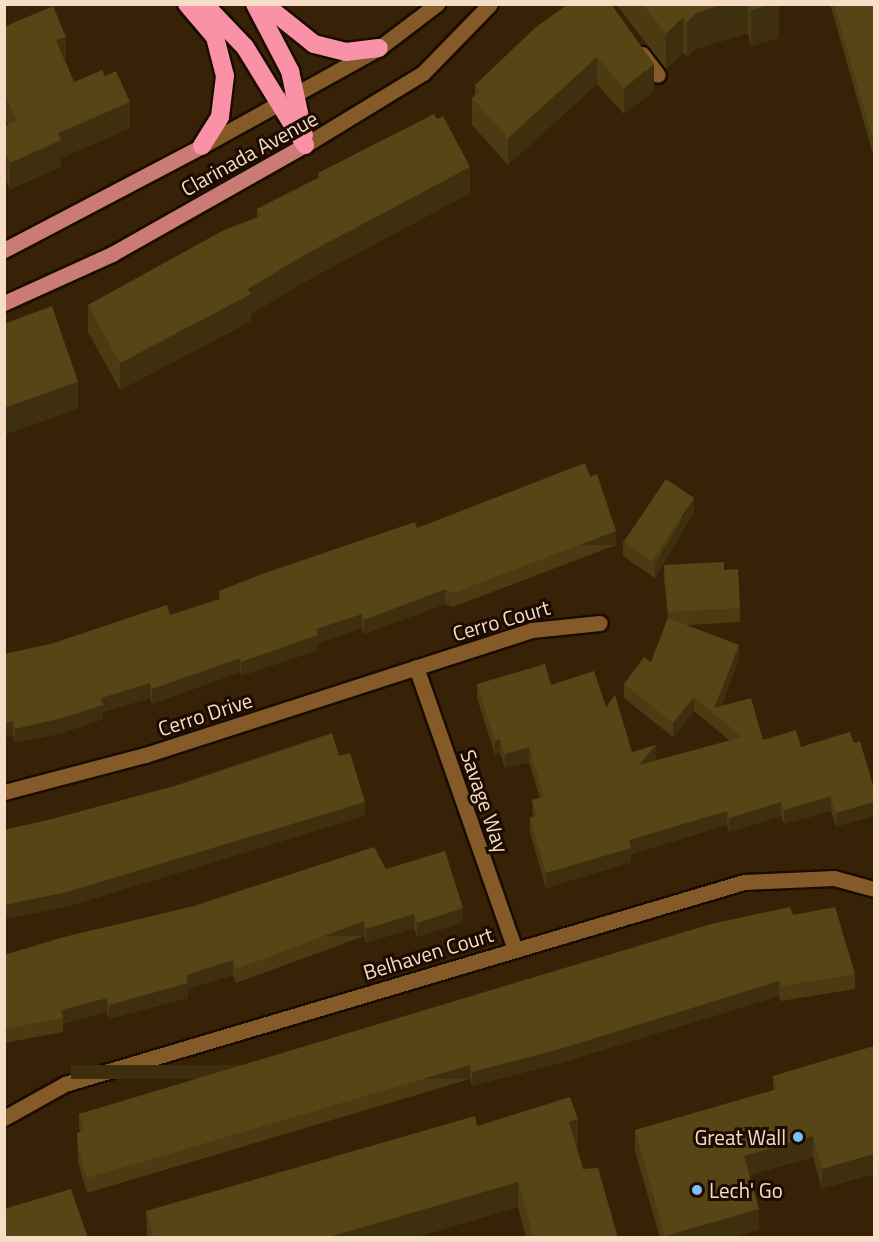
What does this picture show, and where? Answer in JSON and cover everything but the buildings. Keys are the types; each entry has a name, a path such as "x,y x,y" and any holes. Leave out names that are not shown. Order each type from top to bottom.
{"highway":[{"path":"187,4 215,37 225,76 220,117 202,146"},
{"path":"204,4 236,35 305,145"},
{"path":"255,4 297,94 305,145"},
{"path":"264,4 314,44 346,52 379,48"}],"main road":[{"name":"Clarinada Avenue","path":"4,303 95,262 305,145"},
{"name":"Clarinada Avenue","path":"4,250 202,146"}],"street":[{"name":"Clarinada Avenue","path":"305,145 423,73 490,4"},
{"name":"Clarinada Avenue","path":"202,146 379,48 432,6"},
{"path":"630,39 658,75"},
{"name":"Cerro Court","path":"416,667 532,630 600,623"},
{"name":"Cerro Drive","path":"4,792 145,755 416,667"},
{"name":"Savage Way","path":"416,667 516,949"},
{"name":"Belhaven Court","path":"4,1118 65,1083 516,949 770,878 834,878 874,889"}],"place":[{"name":"Great Wall","path":"798,1137"},
{"name":"Lech' Go","path":"697,1190"}]}
